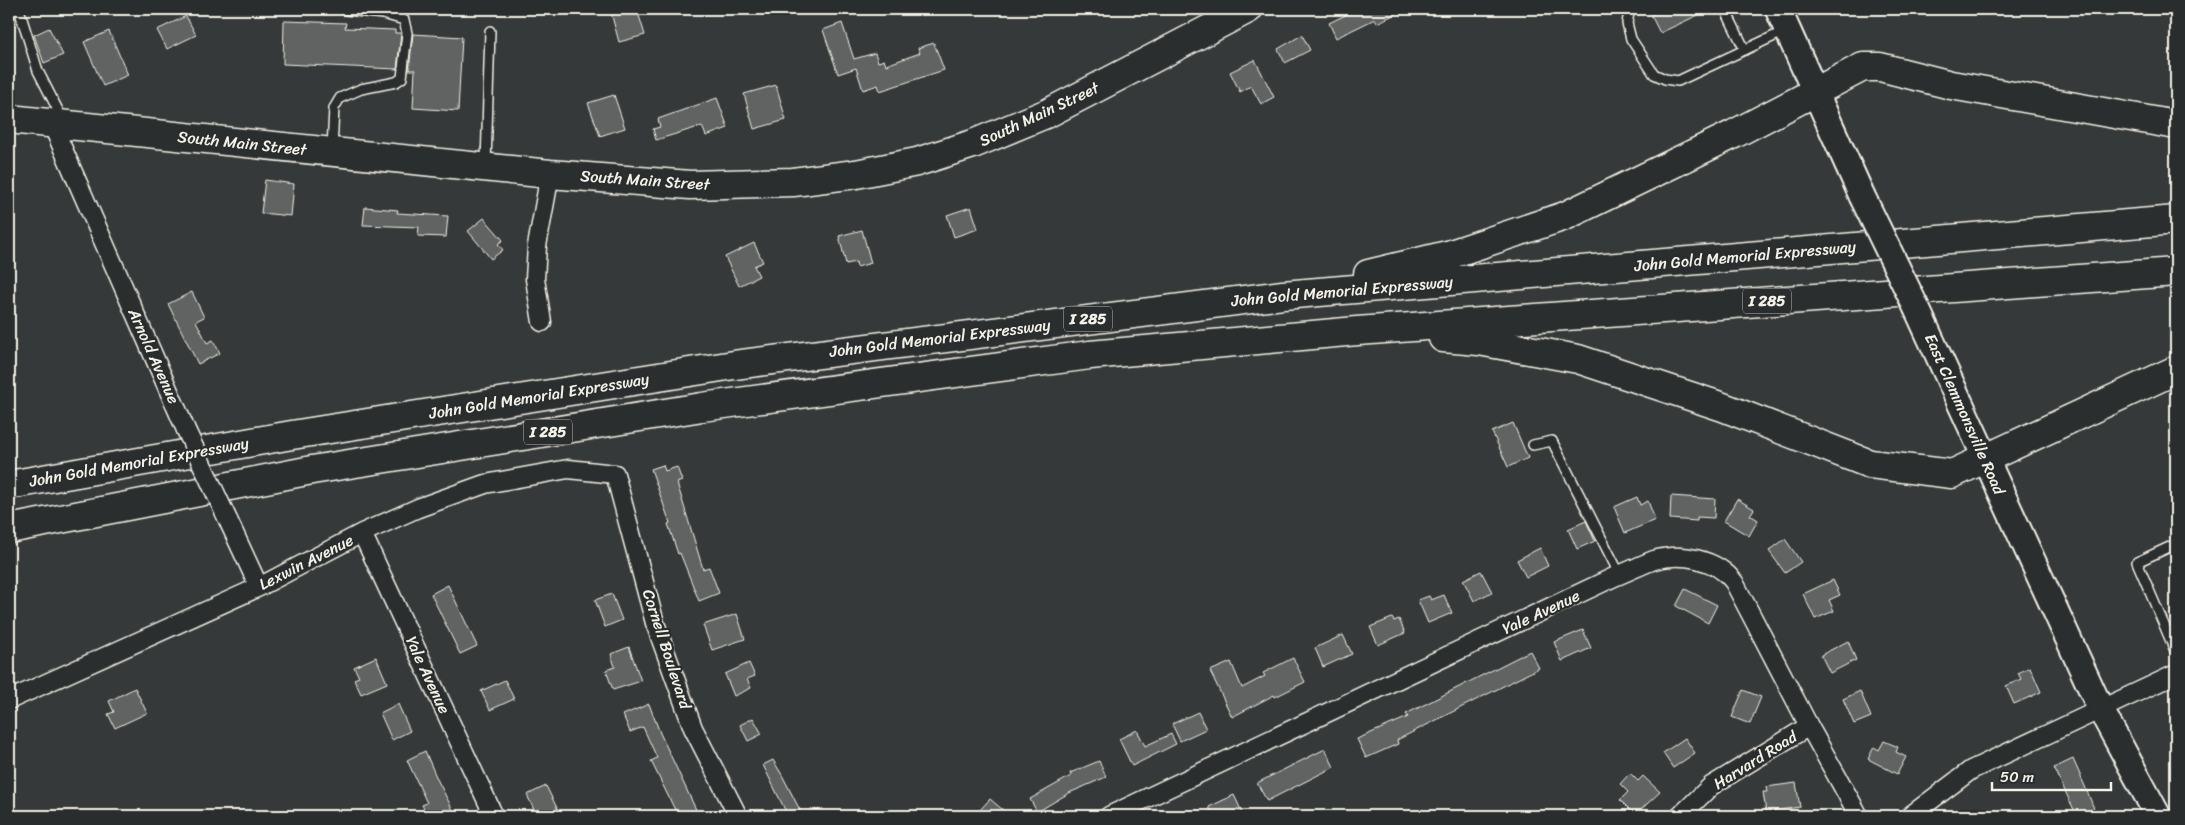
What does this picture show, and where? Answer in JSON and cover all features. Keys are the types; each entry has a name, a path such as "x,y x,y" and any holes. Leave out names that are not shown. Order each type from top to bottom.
{"main road":[{"name":"South Main Street","path":"9,119 550,174 690,185 726,185 833,178 916,162 973,144 1048,113 1248,9"},
{"name":"East Clemmonsville Road","path":"1783,19 1862,196 1917,309 2101,710 2158,816"},
{"path":"1283,295 1451,254 1565,216 1734,134 1863,66 1880,67 1951,85 2176,125"},
{"name":"John Gold Memorial Expressway","path":"9,485 301,433 734,365 1283,295 2176,220"},
{"name":"I 285","path":"9,529 312,470 702,407 1090,355 1357,331 2176,272"},
{"path":"1357,331 1479,341 1578,358 1724,406 1870,464 1952,474 1986,460 2176,370"}],"street":[{"name":"Arnold Avenue","path":"59,124 186,430 259,587"},
{"path":"542,322 535,279 537,246 550,174"},
{"name":"Lexwin Avenue","path":"9,700 259,587 362,533 418,508 486,484 568,469 615,474"},
{"name":"Cornell Boulevard","path":"615,474 656,623 693,728 738,816"},
{"name":"Yale Avenue","path":"362,533 494,816"},
{"name":"Yale Avenue","path":"1109,816 1620,575 1654,560 1676,558 1704,561 1730,576 1859,816"},
{"path":"1910,816 1972,770 2176,674"},
{"name":"Harvard Road","path":"1680,816 1711,786 1809,726"}],"lane":[{"path":"19,9 38,71 59,124"},
{"path":"1630,9 1627,23 1631,40 1654,74 1665,79 1678,81 1745,50 1783,19"},
{"path":"1725,9 1745,50"},
{"path":"332,152 334,108 340,98 361,89 396,82 402,78 407,33 404,20 346,10"},
{"path":"486,166 490,31"},
{"path":"1533,446 1552,441 1620,575"},
{"path":"2176,544 2137,562 2176,653"}],"building":[{"path":"610,9 637,9 645,35 619,42"},
{"path":"1358,9 1406,9 1377,23 1375,19 1336,38 1329,23"},
{"path":"1663,9 1711,9 1660,33 1651,15"},
{"path":"186,16 196,35 167,49 157,30"},
{"path":"284,21 346,23 345,28 395,30 395,33 401,33 397,69 283,64"},
{"path":"842,23 854,59 875,53 878,62 884,60 886,65 920,53 918,48 934,43 944,70 880,91 878,85 863,90 856,68 838,74 823,30"},
{"path":"49,28 63,55 44,63 34,35"},
{"path":"109,31 128,75 103,86 84,42"},
{"path":"413,34 462,37 458,111 413,108 415,70 409,70"},
{"path":"1302,35 1310,50 1285,63 1278,49"},
{"path":"1255,60 1274,97 1261,104 1251,86 1240,92 1230,72"},
{"path":"776,85 786,120 754,129 744,94"},
{"path":"614,95 625,128 600,136 588,103"},
{"path":"717,98 728,128 706,136 702,126 656,140 653,129 660,127 658,119"},
{"path":"265,180 294,184 291,216 261,213"},
{"path":"365,207 398,210 397,213 448,216 446,237 418,236 419,227 363,225"},
{"path":"971,207 978,229 954,237 947,215"},
{"path":"484,218 503,240 498,244 503,250 491,259 468,231"},
{"path":"862,230 871,263 857,267 856,262 846,264 839,236"},
{"path":"754,243 763,262 754,266 759,276 739,286 725,257"},
{"path":"192,292 204,317 196,321 207,343 213,340 220,353 198,364 168,304"},
{"path":"1513,423 1528,458 1508,467 1492,432"},
{"path":"663,465 665,471 677,467 682,481 677,483 703,569 709,567 719,593 699,601 680,553 678,554 668,524 670,523 651,469"},
{"path":"1671,496 1715,499 1714,518 1697,517 1697,521 1670,519"},
{"path":"1637,497 1640,505 1648,501 1655,520 1625,533 1614,507"},
{"path":"1737,499 1754,509 1750,515 1758,520 1749,536 1724,521"},
{"path":"1586,521 1595,541 1577,549 1568,529"},
{"path":"1785,539 1801,562 1785,573 1769,551"},
{"path":"1540,548 1548,566 1526,577 1517,560"},
{"path":"1481,571 1492,592 1474,601 1463,580"},
{"path":"1833,580 1840,595 1829,600 1834,611 1815,619 1803,594"},
{"path":"448,585 477,646 460,654 431,594"},
{"path":"1685,589 1717,605 1708,623 1676,606"},
{"path":"612,594 622,620 605,627 595,600"},
{"path":"1444,595 1452,613 1428,623 1418,600 1429,596 1431,600"},
{"path":"737,614 745,639 712,650 703,625"},
{"path":"1392,618 1394,621 1399,619 1405,633 1378,645 1370,627"},
{"path":"1583,630 1591,648 1562,661 1554,642"},
{"path":"1343,635 1352,654 1323,667 1315,648"},
{"path":"1848,641 1856,660 1830,673 1821,655"},
{"path":"629,647 641,681 613,690 606,670 615,667 611,654"},
{"path":"1530,651 1539,668 1397,740 1398,744 1366,758 1357,739 1408,717 1406,714"},
{"path":"376,657 387,683 361,694 354,679 359,677 354,667"},
{"path":"1293,658 1305,682 1275,697 1274,695 1232,717 1210,671 1231,662 1242,688 1265,676 1263,673"},
{"path":"749,663 755,676 747,679 751,688 734,696 725,674"},
{"path":"2030,667 2041,692 2014,704 2006,686 2021,679 2018,673"},
{"path":"505,680 514,699 490,710 481,691"},
{"path":"135,688 147,713 115,728 108,714 114,712 109,701"},
{"path":"1743,690 1761,697 1750,724 1732,717"},
{"path":"1860,691 1871,717 1854,724 1843,699"},
{"path":"398,704 410,731 392,740 380,713"},
{"path":"649,704 660,733 699,816 678,816 651,761 657,758 643,727 630,732 623,715"},
{"path":"1198,712 1206,729 1180,741 1172,724"},
{"path":"753,718 762,734 748,741 740,725"},
{"path":"1137,730 1145,746 1171,734 1176,744 1132,766 1119,739"},
{"path":"1685,738 1695,753 1673,768 1663,753"},
{"path":"1884,741 1898,747 1896,752 1906,757 1897,774 1868,759 1874,747 1879,750"},
{"path":"1325,749 1334,767 1267,801 1257,783"},
{"path":"425,751 456,816 428,816 422,805 427,803 407,760"},
{"path":"2073,759 2097,816 2077,816 2054,768"},
{"path":"773,760 803,816 788,816 763,765"},
{"path":"1099,761 1106,777 1069,793 1037,812 1030,799 1071,776 1070,773"},
{"path":"1630,773 1638,781 1643,776 1660,792 1635,815 1620,800 1628,792 1620,784"},
{"path":"1796,783 1800,807 1766,812 1763,792 1767,792 1766,787"},
{"path":"546,786 561,816 537,816 527,795"},
{"path":"1234,795 1242,812 1234,816 1213,816 1209,807"},
{"path":"990,799 1010,816 987,816 980,810"}]}
